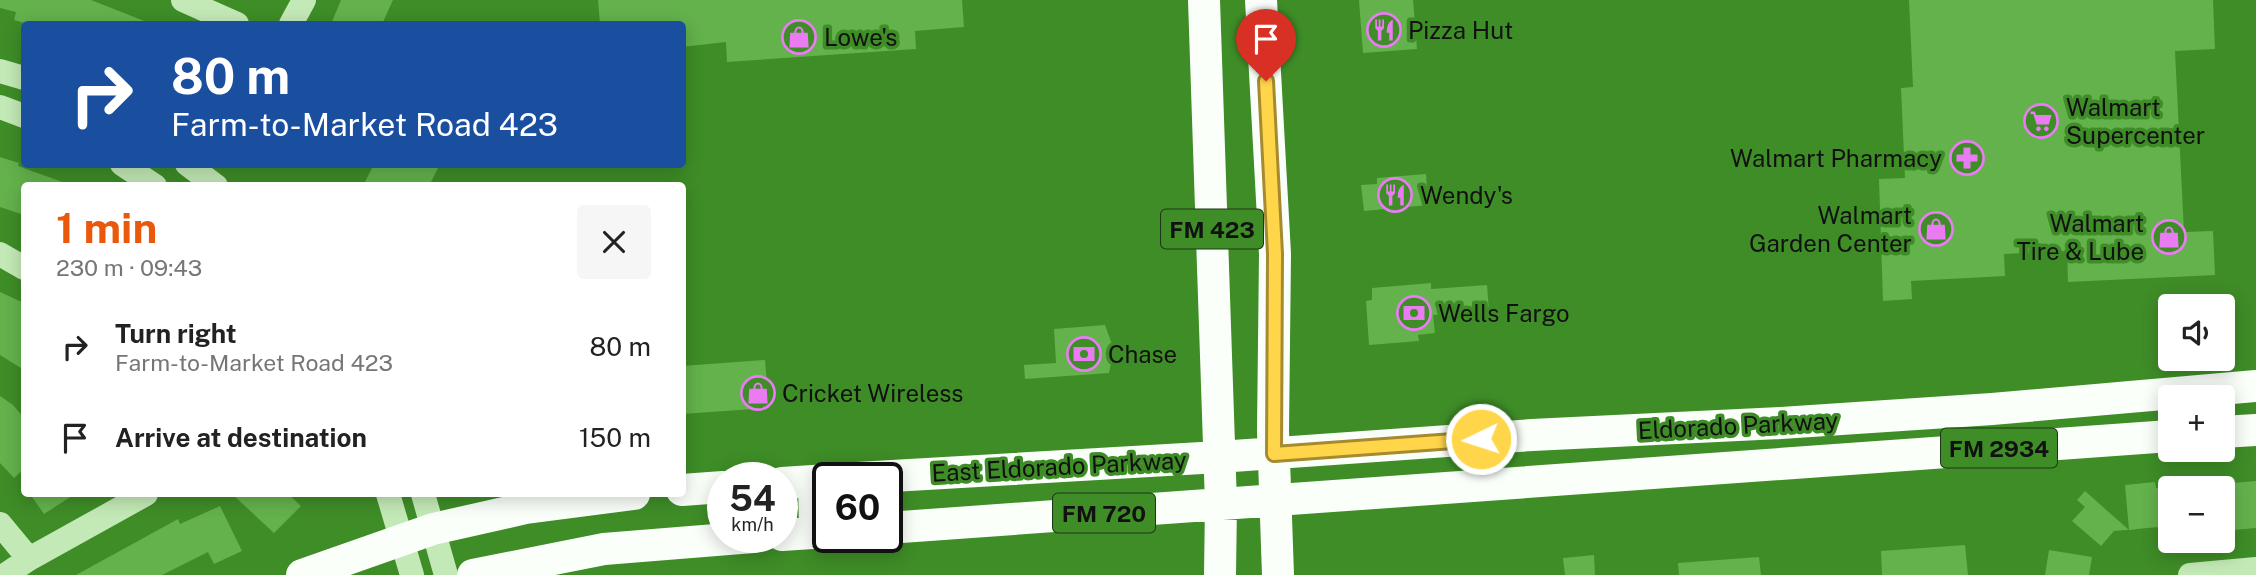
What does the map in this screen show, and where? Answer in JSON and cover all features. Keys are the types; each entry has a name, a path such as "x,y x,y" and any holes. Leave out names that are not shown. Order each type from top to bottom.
{"main road":[{"name":"FM 423","path":"1204,0 1221,504 1220,575"},
{"name":"FM 423","path":"1261,0 1275,254 1274,454 1278,575"},
{"name":"Eldorado Parkway","path":"1219,457 1532,435 1680,429 1992,409 2256,386"},
{"path":"1825,420 1829,461"},
{"path":"2235,431 2256,430"},
{"name":"Eldorado Parkway","path":"1221,504 2158,437"},
{"name":"East Eldorado Parkway","path":"903,475 1219,457"},
{"path":"686,490 707,488"},
{"path":"302,575 433,528 526,508 611,497"},
{"name":"East Eldorado Parkway","path":"903,527 1221,504"},
{"path":"473,575 604,549 707,541"}],"street":[{"path":"183,0 230,21"},
{"path":"292,21 304,0"},
{"path":"0,71 21,77"},
{"path":"0,107 21,115"},
{"path":"128,168 149,182"},
{"path":"192,168 211,182"},
{"path":"0,254 21,266"},
{"path":"5,575 141,497"},
{"path":"388,497 412,575"},
{"path":"424,497 446,575"},
{"path":"0,524 29,559"},
{"path":"2190,575 2256,569"}],"building":[{"path":"0,0 91,0 144,21 21,22 14,20 16,12 0,8"},
{"path":"341,0 393,0 383,21 332,21"},
{"name":"Lowe's","path":"598,0 962,0 964,27 915,31 916,49 727,62 726,42 686,47 686,21 600,21"},
{"path":"1359,0 1413,0 1417,49 1363,53"},
{"name":"Walmart Supercenter","path":"1909,0 2213,0 2215,49 2175,51 2184,232 2213,231 2215,275 2068,282 2067,251 2004,254 2005,276 1911,281 1912,299 1883,301 1879,179 1905,178 1901,88 1913,87"},
{"path":"0,157 19,163 21,168 62,182 21,182 21,214 0,207"},
{"path":"372,168 438,168 431,182 365,182"},
{"name":"Wendy's","path":"1426,174 1428,205 1364,211 1361,185 1377,184 1377,178"},
{"name":"Wells Fargo","path":"1431,283 1431,289 1487,285 1489,311 1433,315 1435,333 1418,335 1419,341 1369,345 1366,301 1372,300 1372,288"},
{"path":"0,292 21,302 21,368 0,355"},
{"name":"Chase","path":"1105,325 1114,350 1109,373 1025,379 1024,365 1056,363 1054,329"},
{"path":"765,360 769,408 686,414 686,366"},
{"path":"0,396 21,414 21,472 14,478 0,463"},
{"path":"2256,481 2256,528 2235,530 2235,483"},
{"path":"2155,482 2158,488 2158,527 2129,530 2125,485"},
{"path":"2085,491 2129,530 2114,531 2101,546 2072,521 2085,507 2077,500"},
{"path":"32,497 70,497 44,514"},
{"path":"235,497 291,497 301,506 274,533"},
{"path":"220,506 242,551 214,564 208,552 162,575 76,575 178,519 180,524"},
{"path":"1965,545 1968,575 1882,575 1881,551"},
{"path":"2049,550 2092,557 2089,575 2045,575"},
{"path":"1594,555 1595,575 1565,575 1563,558"},
{"path":"1759,557 1761,575 1679,575 1678,563"}],"place":[{"name":"Pizza Hut","path":"1384,30"},
{"name":"Lowe's","path":"799,37"},
{"name":"Walmart Supercenter","path":"2041,121"},
{"name":"Walmart Pharmacy","path":"1967,158"},
{"name":"Wendy's","path":"1395,195"},
{"name":"Walmart Garden Center","path":"1936,229"},
{"name":"Walmart Tire & Lube","path":"2169,237"},
{"name":"Wells Fargo","path":"1414,313"},
{"name":"Chase","path":"1084,354"},
{"name":"Cricket Wireless","path":"758,393"}],"route":[{"path":"1266,81 1275,254 1274,454 1481,439"}]}
